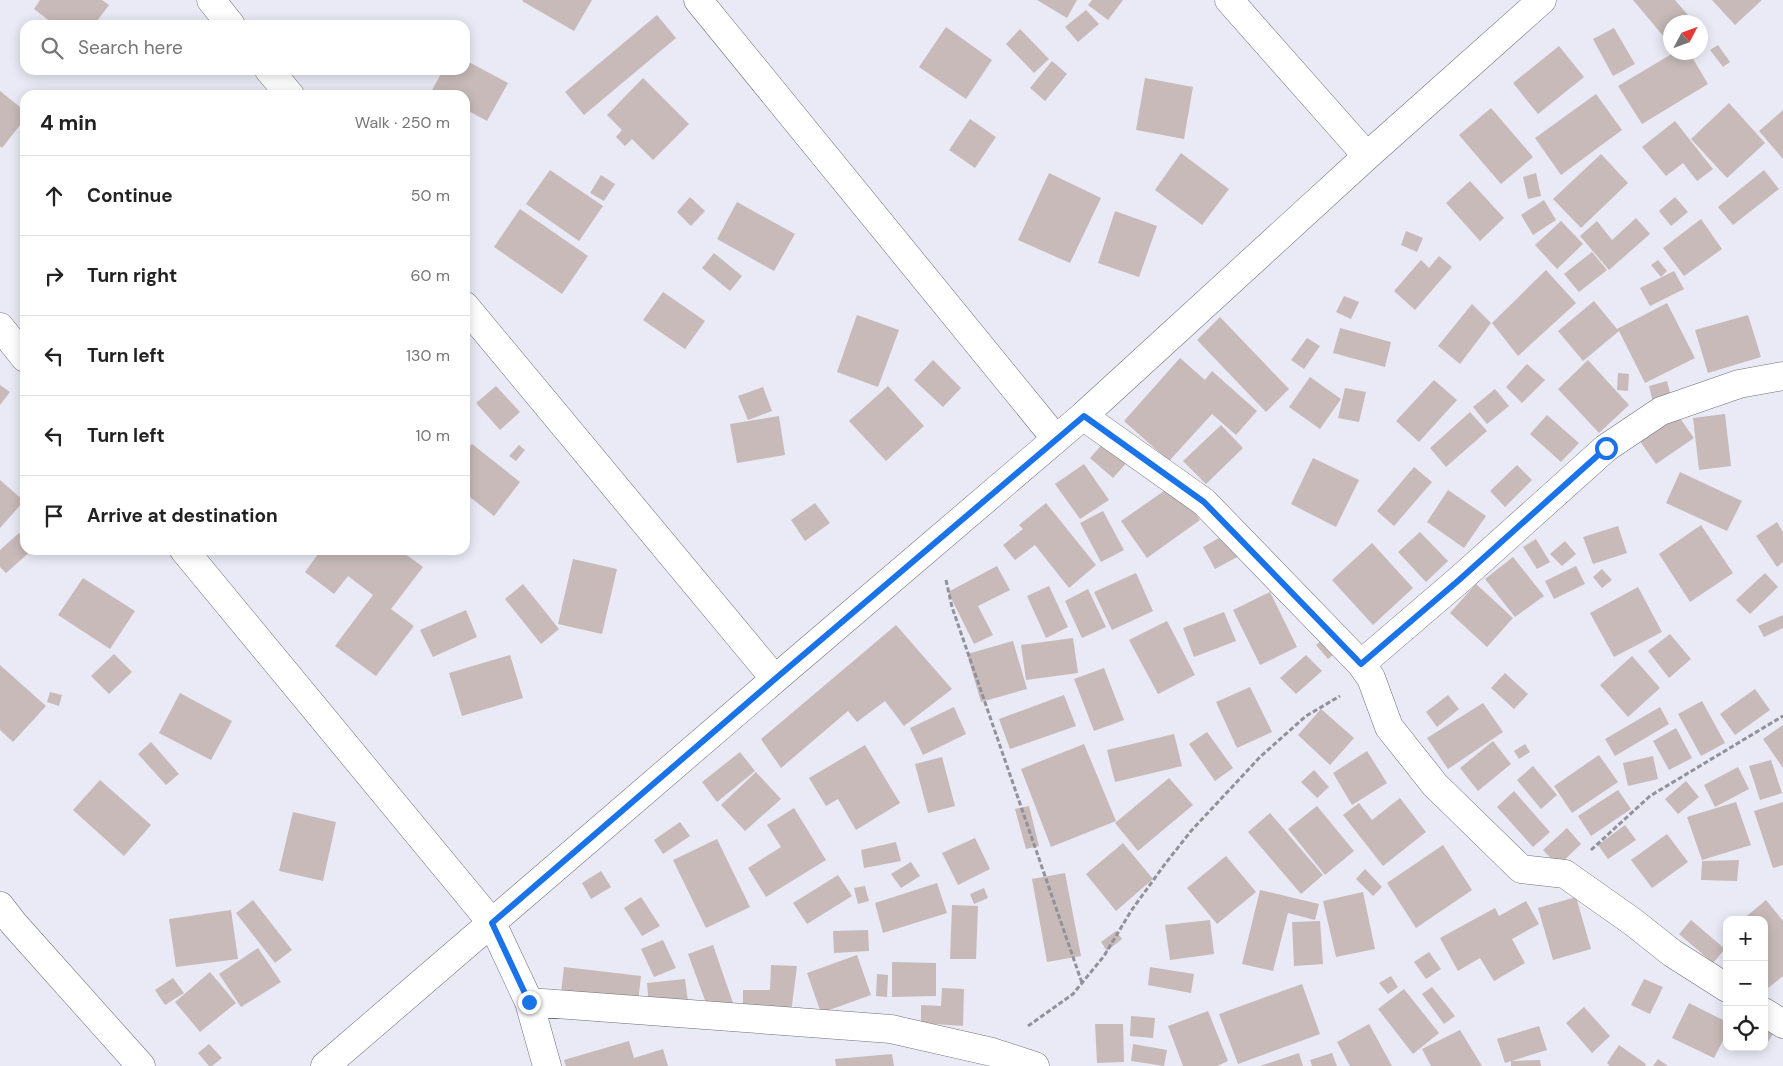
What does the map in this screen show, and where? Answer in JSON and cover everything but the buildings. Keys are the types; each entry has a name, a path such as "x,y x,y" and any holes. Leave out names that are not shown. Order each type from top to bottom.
{"street":[{"path":"211,0 227,20"},
{"path":"698,0 1056,439"},
{"path":"1229,0 1367,156"},
{"path":"325,1066 1084,416 1367,156 1542,0"},
{"path":"273,75 286,90"},
{"path":"470,312 775,679"},
{"path":"0,327 20,352"},
{"path":"1366,671 1459,580 1606,448 1661,411 1739,384 1783,376"},
{"path":"1084,416 1204,502 1366,671 1389,727 1435,785 1521,869 1565,874 1672,952 1723,985"},
{"path":"188,555 492,923 529,1002 547,1066"},
{"path":"0,906 141,1066"},
{"path":"529,1002 891,1029 992,1052 1035,1066"},
{"path":"1768,1015 1783,1024"}],"path":[{"path":"952,607 1082,983"},
{"path":"992,1052 1073,994 1104,956 1131,911 1191,831 1260,757 1306,716 1366,671"},
{"path":"1565,874 1650,796 1783,716"}],"route":[{"path":"529,1002 492,923 1084,416 1204,502 1361,664 1459,580 1606,448"}]}
